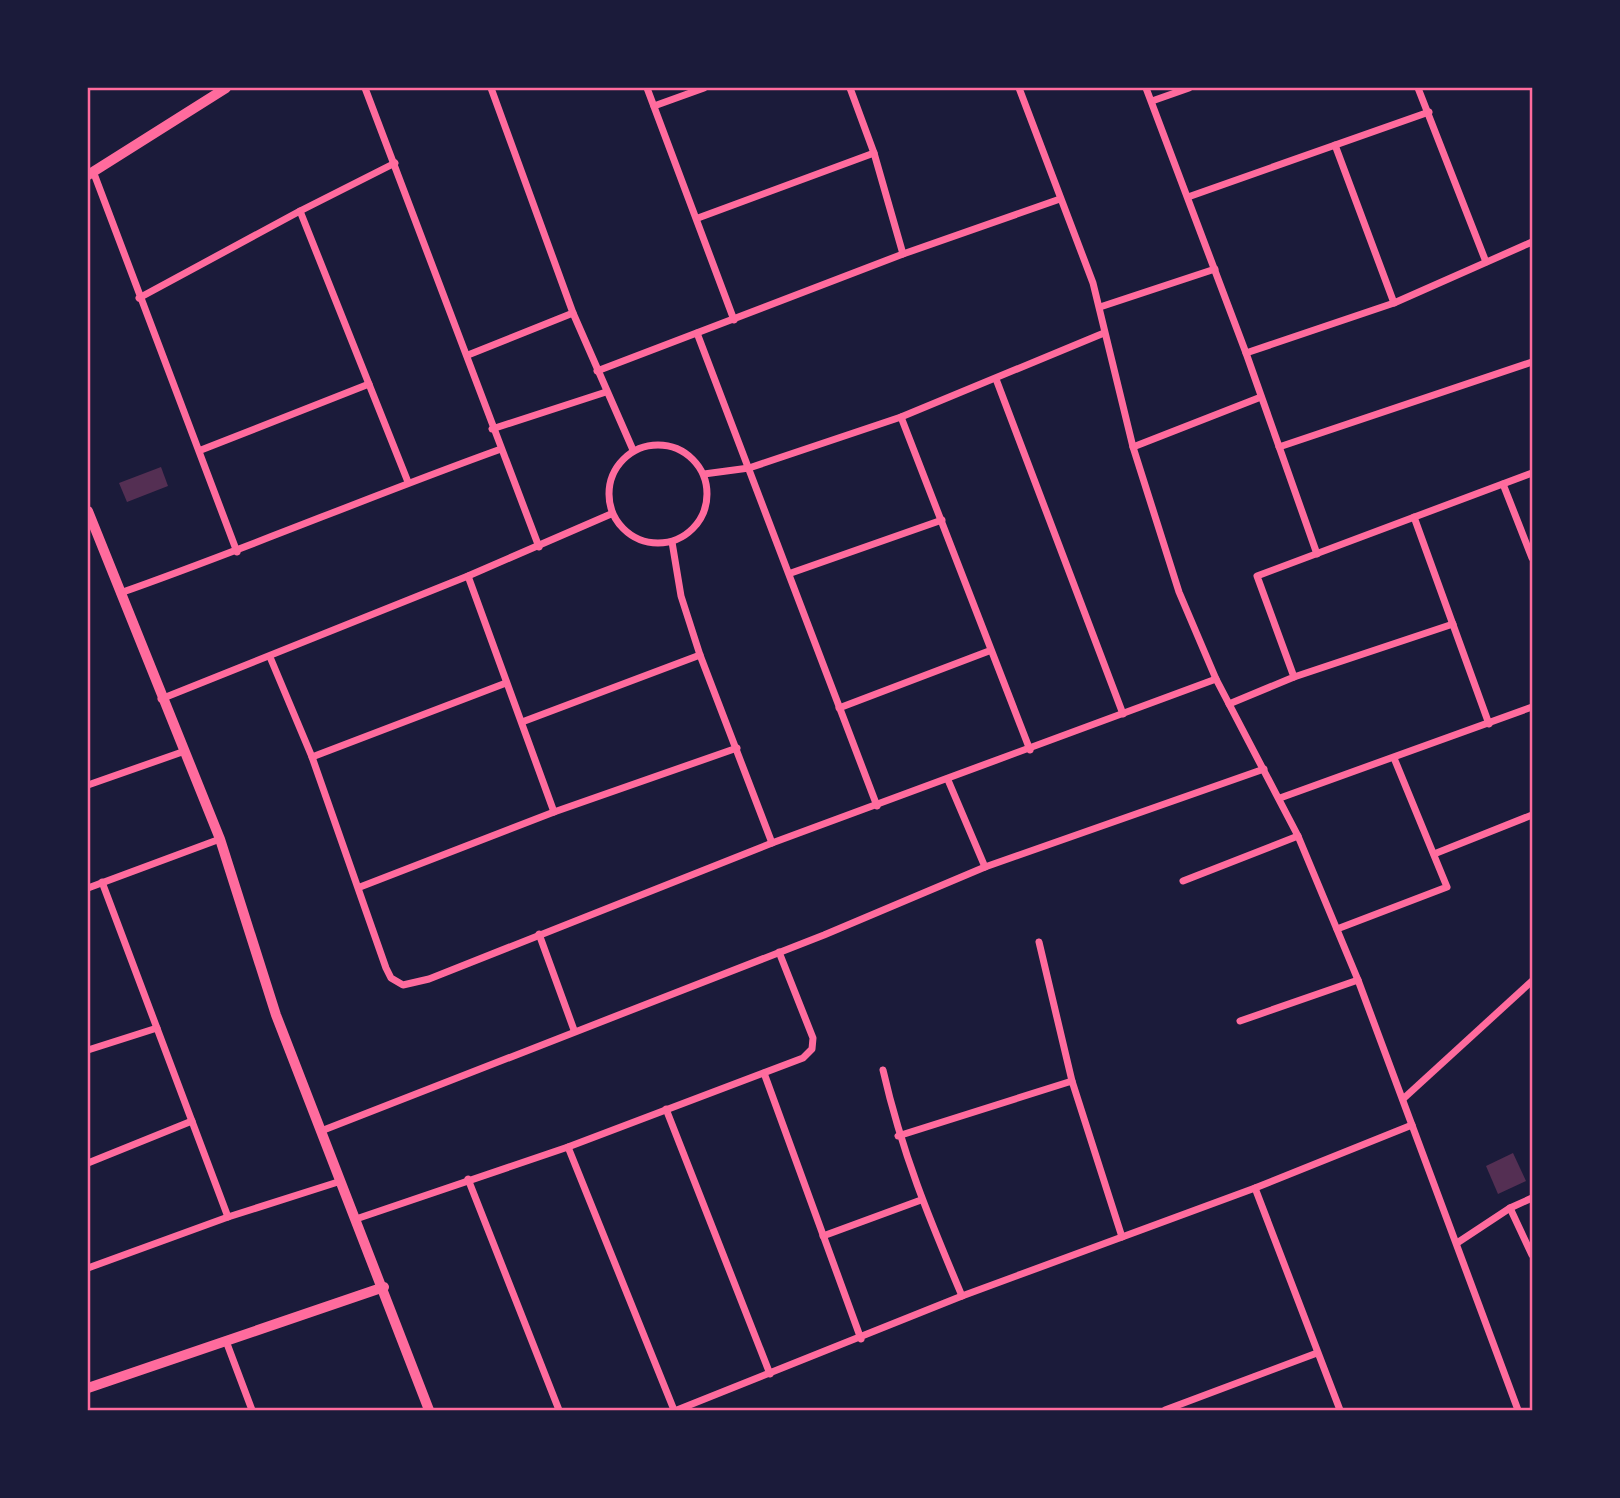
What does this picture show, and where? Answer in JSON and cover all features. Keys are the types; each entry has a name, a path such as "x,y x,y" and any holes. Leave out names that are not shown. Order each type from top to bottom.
{"street":[{"path":"226,88 90,173 201,450 237,552"},
{"path":"365,88 396,163 468,355 492,429 539,547"},
{"path":"491,88 573,313 633,450"},
{"path":"647,88 698,218 734,320"},
{"path":"654,106 704,88"},
{"path":"850,88 874,153 903,254"},
{"path":"1020,88 1093,283 1132,447 1179,592 1216,679 1298,836 1337,929 1518,1410"},
{"path":"1146,88 1246,353 1317,554"},
{"path":"1152,102 1189,88"},
{"path":"1419,88 1486,262"},
{"path":"1188,197 1429,112"},
{"path":"1335,145 1394,303"},
{"path":"698,218 874,153"},
{"path":"139,298 300,211 396,163"},
{"path":"597,371 903,254 1060,199"},
{"path":"300,211 408,482"},
{"path":"1246,353 1394,303 1532,242"},
{"path":"1100,307 1215,270"},
{"path":"468,355 573,313"},
{"path":"698,333 877,806"},
{"path":"704,474 749,468 901,417 1104,333"},
{"path":"1279,447 1532,362"},
{"path":"996,379 1123,714"},
{"path":"201,450 369,384"},
{"path":"492,429 606,392"},
{"path":"1132,447 1261,397"},
{"path":"901,417 942,520 989,651 1030,750"},
{"path":"660,443 687,452 704,474 707,502 696,527 672,542 643,542 619,526 611,514 608,499 613,471 633,450 660,443"},
{"path":"120,593 237,552 408,482 501,449"},
{"path":"1294,677 1257,576 1532,473"},
{"path":"1503,484 1532,558"},
{"path":"88,511 161,699 220,839 276,1015 338,1182 384,1287 429,1410"},
{"path":"161,699 539,547 611,514"},
{"path":"1414,517 1489,724"},
{"path":"791,573 942,520"},
{"path":"672,542 681,596 700,655 772,843"},
{"path":"468,576 554,812"},
{"path":"1229,704 1294,677 1453,624"},
{"path":"839,708 989,651"},
{"path":"522,722 700,655"},
{"path":"270,657 312,757 360,887 386,968 391,978 403,985 429,979 772,843 1030,750 1216,679"},
{"path":"312,757 506,684"},
{"path":"1280,798 1532,707"},
{"path":"360,887 554,812 737,748"},
{"path":"88,785 185,751"},
{"path":"1337,929 1447,887 1394,758"},
{"path":"321,1131 779,952 985,867 1264,769"},
{"path":"948,780 985,867"},
{"path":"1434,854 1532,815"},
{"path":"1183,881 1298,836"},
{"path":"88,888 220,839"},
{"path":"102,882 229,1217"},
{"path":"539,934 574,1030"},
{"path":"1039,942 1072,1081 1122,1237"},
{"path":"356,1219 568,1147 803,1058 812,1049 813,1038 779,952"},
{"path":"1240,1021 1358,980"},
{"path":"1403,1099 1532,981"},
{"path":"88,1050 157,1028"},
{"path":"883,1070 898,1136 921,1200 962,1296"},
{"path":"764,1073 861,1339"},
{"path":"898,1136 1072,1081"},
{"path":"666,1110 770,1374"},
{"path":"88,1163 192,1121"},
{"path":"568,1147 675,1410 861,1339 962,1296 1255,1188 1412,1125"},
{"path":"468,1179 559,1410"},
{"path":"88,1268 229,1217 338,1182"},
{"path":"1255,1188 1340,1410"},
{"path":"1457,1244 1510,1208 1532,1198"},
{"path":"823,1236 921,1200"},
{"path":"1510,1208 1532,1255"},
{"path":"88,1388 384,1287"},
{"path":"226,1342 252,1410"},
{"path":"1165,1410 1181,1408 1317,1353"}],"building":[{"path":"161,467 168,486 127,502 119,483"},
{"path":"1513,1153 1526,1181 1498,1194 1486,1166"}]}
